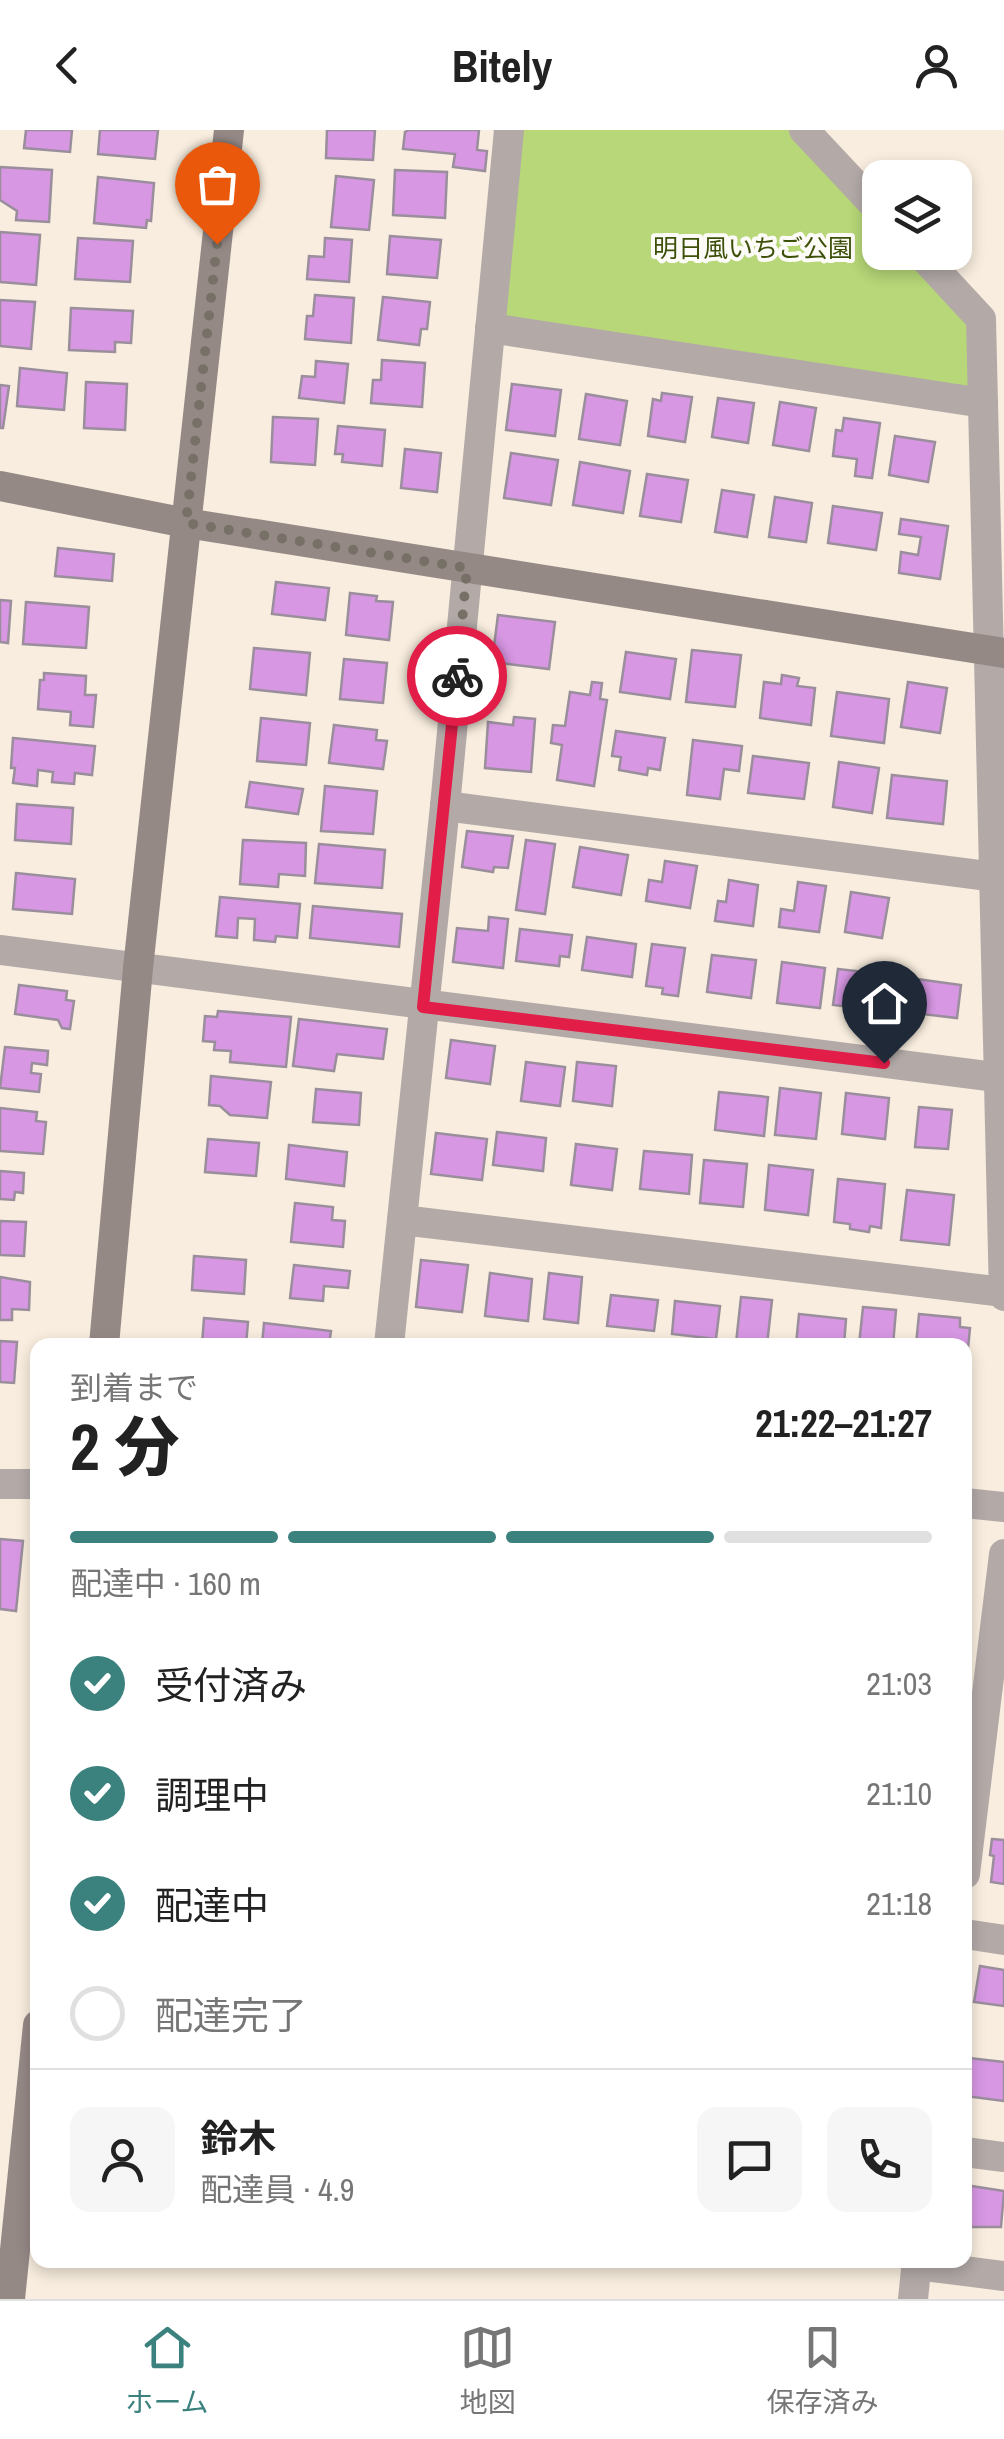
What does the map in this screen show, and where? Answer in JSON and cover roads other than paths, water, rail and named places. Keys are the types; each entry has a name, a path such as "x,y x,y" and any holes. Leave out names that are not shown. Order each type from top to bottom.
{"street":[{"path":"105,1338 138,968 229,130"},
{"path":"390,1338 509,130"},
{"path":"804,130 862,192"},
{"path":"402,1220 1004,1294 996,652 982,318 936,270"},
{"path":"490,328 983,404"},
{"path":"0,486 186,523 996,652"},
{"path":"445,806 999,878"},
{"path":"0,950 1001,1078"},
{"path":"0,1484 30,1484"},
{"path":"972,1503 1004,1507"},
{"path":"972,1819 1004,1554"},
{"path":"972,1935 1004,1940"},
{"path":"10,2299 30,2103"},
{"path":"972,2153 1004,2158"},
{"path":"912,2299 916,2268"},
{"path":"954,2268 1004,2276"}],"park label":[{"name":"明日風いちご公園","path":"753,248"}]}
